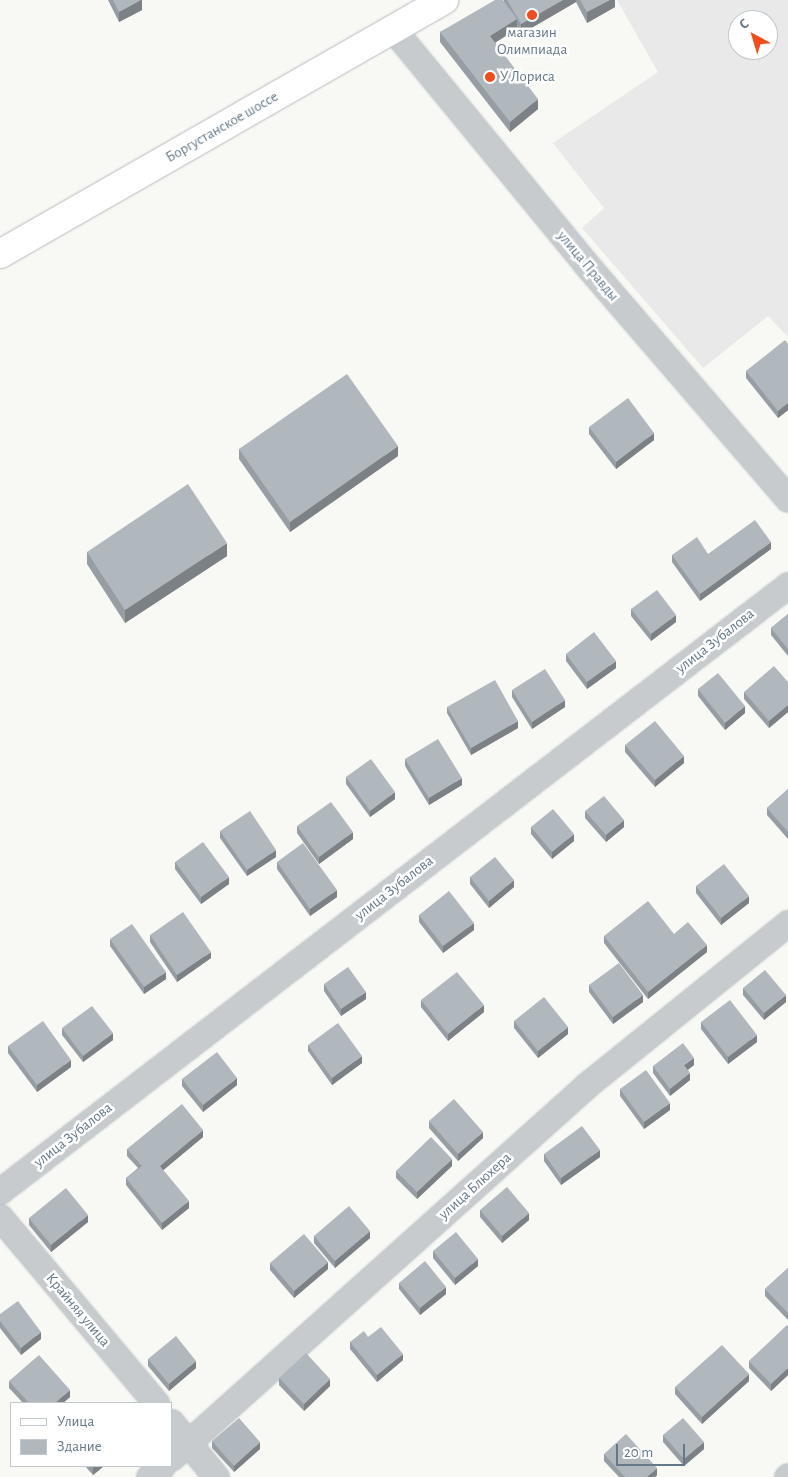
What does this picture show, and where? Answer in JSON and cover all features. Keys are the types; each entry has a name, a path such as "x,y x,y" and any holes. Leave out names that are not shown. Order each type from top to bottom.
{"street":[{"name":"Боргустанское шоссе","path":"0,254 444,0"},
{"name":"улица Правды","path":"393,29 584,263 788,499"},
{"name":"улица Зубалова","path":"0,1192 788,585"},
{"name":"улица Блюхера","path":"180,1451 587,1085 788,923"},
{"name":"Крайняя улица","path":"0,1217 155,1402"},
{"path":"172,1425 180,1451 216,1477"},
{"path":"149,1477 161,1467"}],"shaded area":[{"path":"617,0 788,0 788,337 768,316 703,368 582,228 604,208 553,143 658,72"}],"building":[{"path":"113,0 141,0 119,12"},
{"name":"У Лориса","path":"495,0 503,0 517,19 490,36 538,99 510,122 440,32"},
{"path":"507,0 563,0 521,24"},
{"path":"580,0 610,0 587,12"},
{"path":"785,340 788,344 788,403 778,411 746,371"},
{"path":"347,374 398,446 290,522 239,449"},
{"path":"628,398 654,433 616,462 589,427"},
{"path":"188,484 227,543 125,610 87,552"},
{"path":"755,520 771,542 700,594 672,555 697,537 708,554"},
{"path":"657,590 676,615 651,634 631,609"},
{"path":"788,614 788,649 771,628"},
{"path":"594,632 616,661 587,682 566,654"},
{"path":"774,666 788,682 788,705 769,721 744,692"},
{"path":"545,669 565,700 532,722 512,690"},
{"path":"718,673 745,706 725,723 698,689"},
{"path":"495,680 518,721 471,748 447,707"},
{"path":"655,721 684,756 655,780 625,745"},
{"path":"438,739 462,778 429,798 405,759"},
{"path":"371,759 395,792 370,811 346,777"},
{"path":"788,789 788,832 767,808"},
{"path":"604,796 624,820 606,835 585,811"},
{"path":"331,802 353,832 319,857 297,826"},
{"path":"553,809 574,834 552,852 531,827"},
{"path":"250,811 276,850 247,870 220,831"},
{"path":"203,842 229,877 201,897 175,862"},
{"path":"303,843 337,890 310,909 277,862"},
{"path":"495,857 514,880 489,901 470,877"},
{"path":"724,864 749,896 721,918 696,886"},
{"path":"449,891 474,923 443,946 419,915"},
{"path":"648,901 674,934 688,922 707,945 648,992 604,936"},
{"path":"183,912 211,952 177,975 150,935"},
{"path":"132,924 166,972 144,987 110,939"},
{"path":"619,963 643,995 613,1017 589,985"},
{"path":"348,967 366,992 341,1009 324,984"},
{"path":"765,970 786,995 764,1013 743,988"},
{"path":"457,972 484,1005 448,1034 421,1000"},
{"path":"544,997 568,1027 538,1051 514,1021"},
{"path":"730,1000 757,1035 728,1057 701,1022"},
{"path":"92,1006 113,1033 83,1056 62,1028"},
{"path":"43,1021 71,1060 37,1085 8,1046"},
{"path":"338,1023 362,1056 332,1078 308,1045"},
{"path":"683,1043 694,1058 684,1065 690,1073 670,1089 653,1066"},
{"path":"217,1052 237,1078 203,1105 182,1079"},
{"path":"646,1070 670,1103 644,1122 620,1089"},
{"path":"454,1099 483,1132 458,1154 429,1121"},
{"path":"182,1104 203,1130 160,1166 189,1201 162,1223 126,1178 142,1166 127,1149"},
{"path":"582,1126 600,1150 561,1178 544,1154"},
{"path":"431,1137 452,1159 417,1192 396,1171"},
{"path":"507,1187 529,1213 502,1236 480,1210"},
{"path":"66,1188 88,1215 51,1245 29,1218"},
{"path":"349,1206 370,1231 335,1261 314,1236"},
{"path":"456,1232 478,1259 455,1278 433,1251"},
{"path":"304,1234 328,1262 294,1291 270,1263"},
{"path":"425,1261 446,1287 420,1308 399,1283"},
{"path":"788,1268 788,1313 765,1289"},
{"path":"18,1301 41,1332 21,1348 0,1321 0,1314"},
{"path":"787,1325 788,1368 771,1384 749,1361"},
{"path":"381,1327 403,1354 377,1375 350,1342 364,1331 368,1337"},
{"path":"176,1336 196,1361 169,1384 148,1359"},
{"path":"722,1345 749,1374 702,1417 675,1387"},
{"path":"306,1353 330,1379 304,1404 279,1378"},
{"path":"39,1355 70,1390 56,1402 28,1402 9,1381"},
{"path":"239,1418 260,1442 234,1466 212,1441"},
{"path":"683,1418 704,1442 684,1459 663,1435"},
{"path":"626,1434 657,1468 647,1477 625,1477 604,1454"}],"place":[{"name":"магазин Олимпиада","path":"532,15"},
{"name":"У Лориса","path":"490,77"}]}
